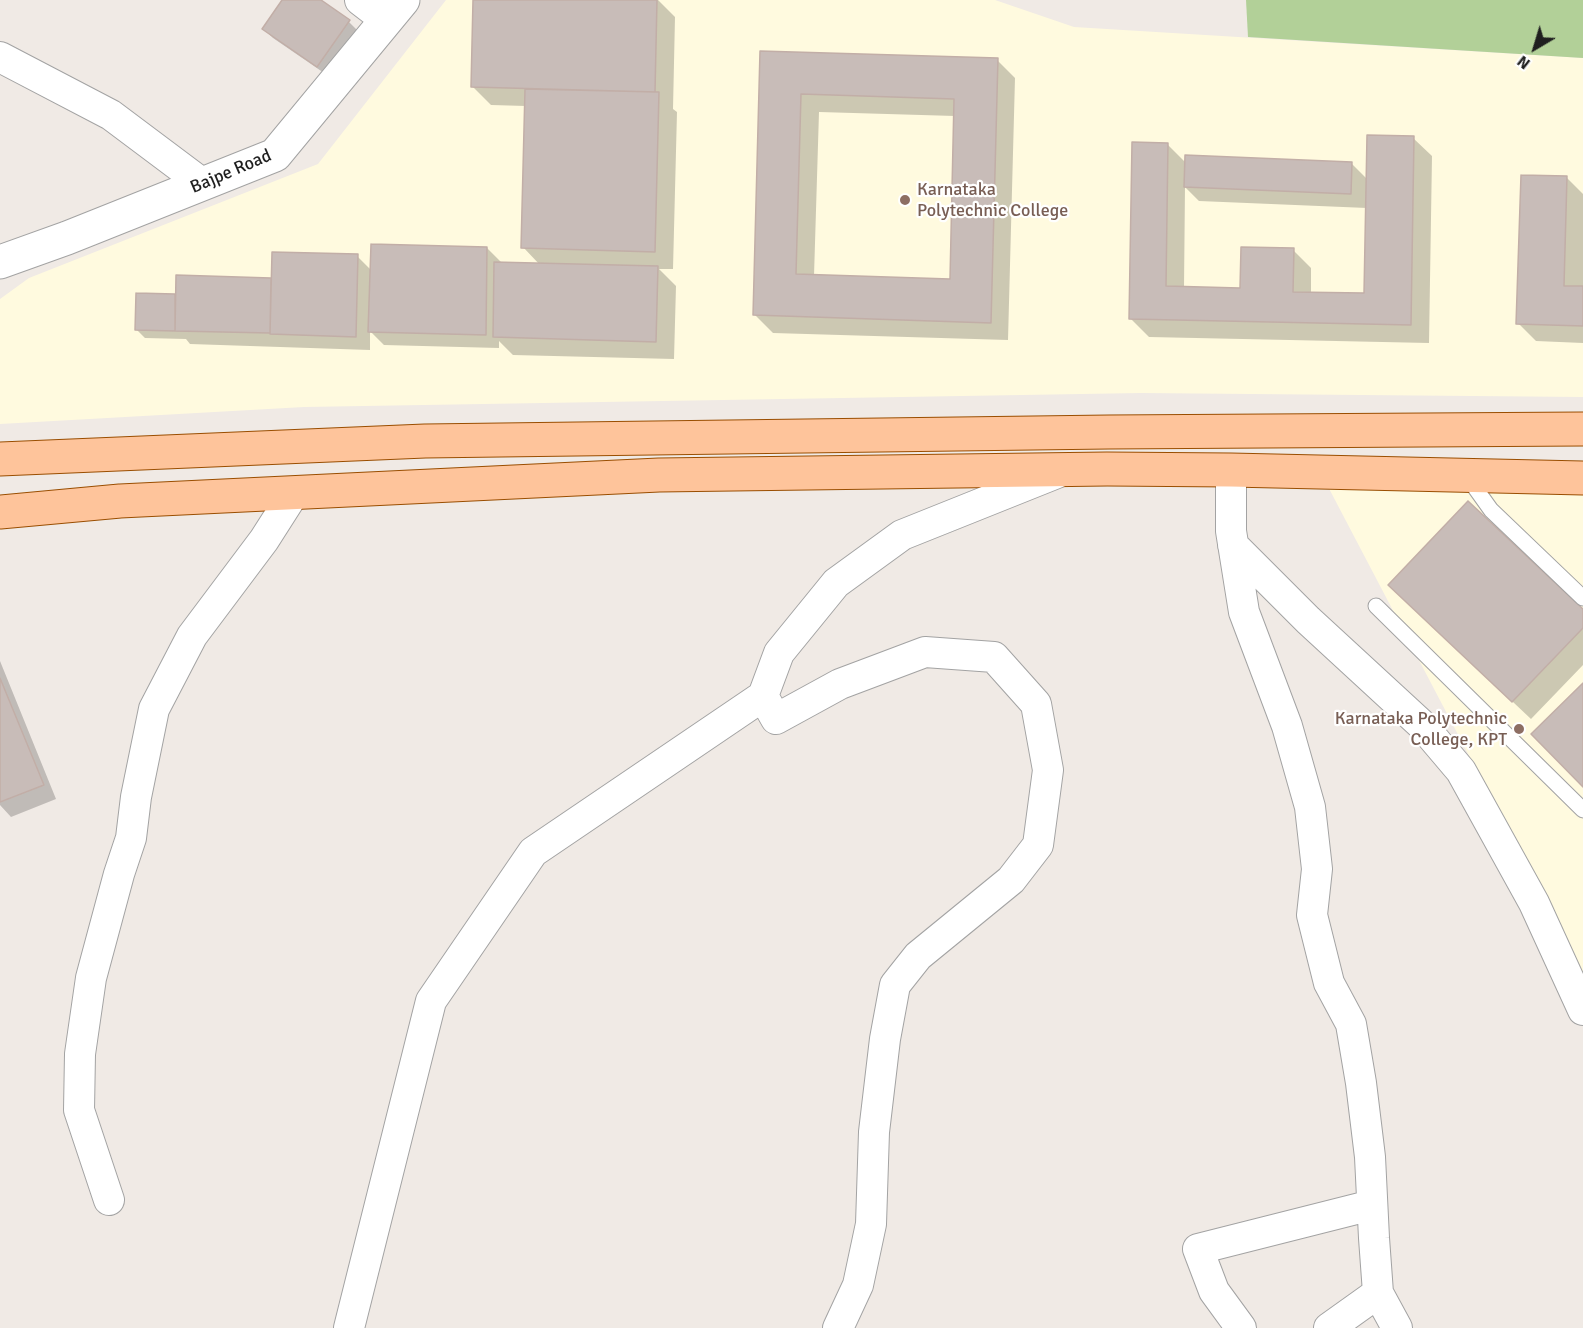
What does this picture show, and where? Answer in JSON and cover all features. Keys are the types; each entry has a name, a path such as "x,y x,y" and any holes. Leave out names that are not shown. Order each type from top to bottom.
{"main road":[{"path":"0,459 425,441 1109,432 1583,429"},
{"path":"1107,469 1109,432"},
{"path":"0,512 120,501 658,475 1107,469 1583,478"}],"street":[{"path":"360,0 394,10"},
{"name":"Bajpe Road","path":"0,262 275,155 394,10"},
{"path":"0,57 111,115 203,184"},
{"path":"349,1328 431,1001 533,852 762,696 779,653 836,583 902,535 1068,469"},
{"path":"1231,470 1231,531 1244,612 1287,726 1310,807 1317,869 1312,915 1329,983 1350,1024 1361,1083 1369,1147 1378,1293 1396,1328"},
{"path":"109,1200 79,1110 80,1054 91,978 131,838 136,797 154,710 192,636 264,540 294,493"},
{"path":"1233,545 1308,620 1422,725 1461,771 1534,903 1583,1010"},
{"path":"762,696 776,719 840,684 925,652 994,657 1036,704 1048,770 1038,845 1011,880 918,956 895,985 885,1039 874,1132 871,1224 858,1285 838,1328"},
{"path":"1241,1328 1214,1291 1198,1249 1372,1205"},
{"path":"1329,1328 1378,1293"}],"lane":[{"path":"1467,475 1491,510 1583,598"},
{"path":"1376,606 1583,810"}],"shaded area":[{"name":"Karnataka Polytechnic College","path":"446,0 995,0 1074,27 1583,58 1583,397 1141,393 304,407 0,424 0,299 29,278 318,164"},
{"name":"Karnataka Polytechnic College, KPT","path":"1324,479 1583,486 1583,973"}],"green space":[{"path":"1246,0 1583,0 1583,58 1248,37"}],"building":[{"path":"282,0 321,0 350,20 317,67 262,29"},
{"path":"473,0 657,0 655,92 471,87"},
{"path":"760,51 998,58 991,323 753,315","holes":["801,94 954,99 950,279 796,274"]},
{"path":"525,89 659,92 655,252 521,248"},
{"path":"1367,135 1414,136 1411,325 1129,319 1132,142 1168,143 1166,286 1240,288 1241,247 1294,248 1293,292 1364,293"},
{"path":"1185,155 1352,162 1351,194 1184,187"},
{"path":"1521,175 1567,176 1564,286 1583,286 1583,326 1516,324"},
{"path":"371,244 487,247 486,335 368,332"},
{"path":"272,252 358,254 356,337 270,334"},
{"path":"494,262 658,266 656,342 493,337"},
{"path":"176,275 271,278 270,333 175,331"},
{"path":"136,293 175,294 175,331 135,330"},
{"path":"1468,501 1583,609 1583,628 1512,702 1388,585"},
{"path":"0,678 44,785 0,802"},
{"path":"1583,683 1583,787 1531,734"}],"place":[{"name":"Karnataka Polytechnic College","path":"905,200"},
{"name":"Karnataka Polytechnic College, KPT","path":"1519,729"}]}
